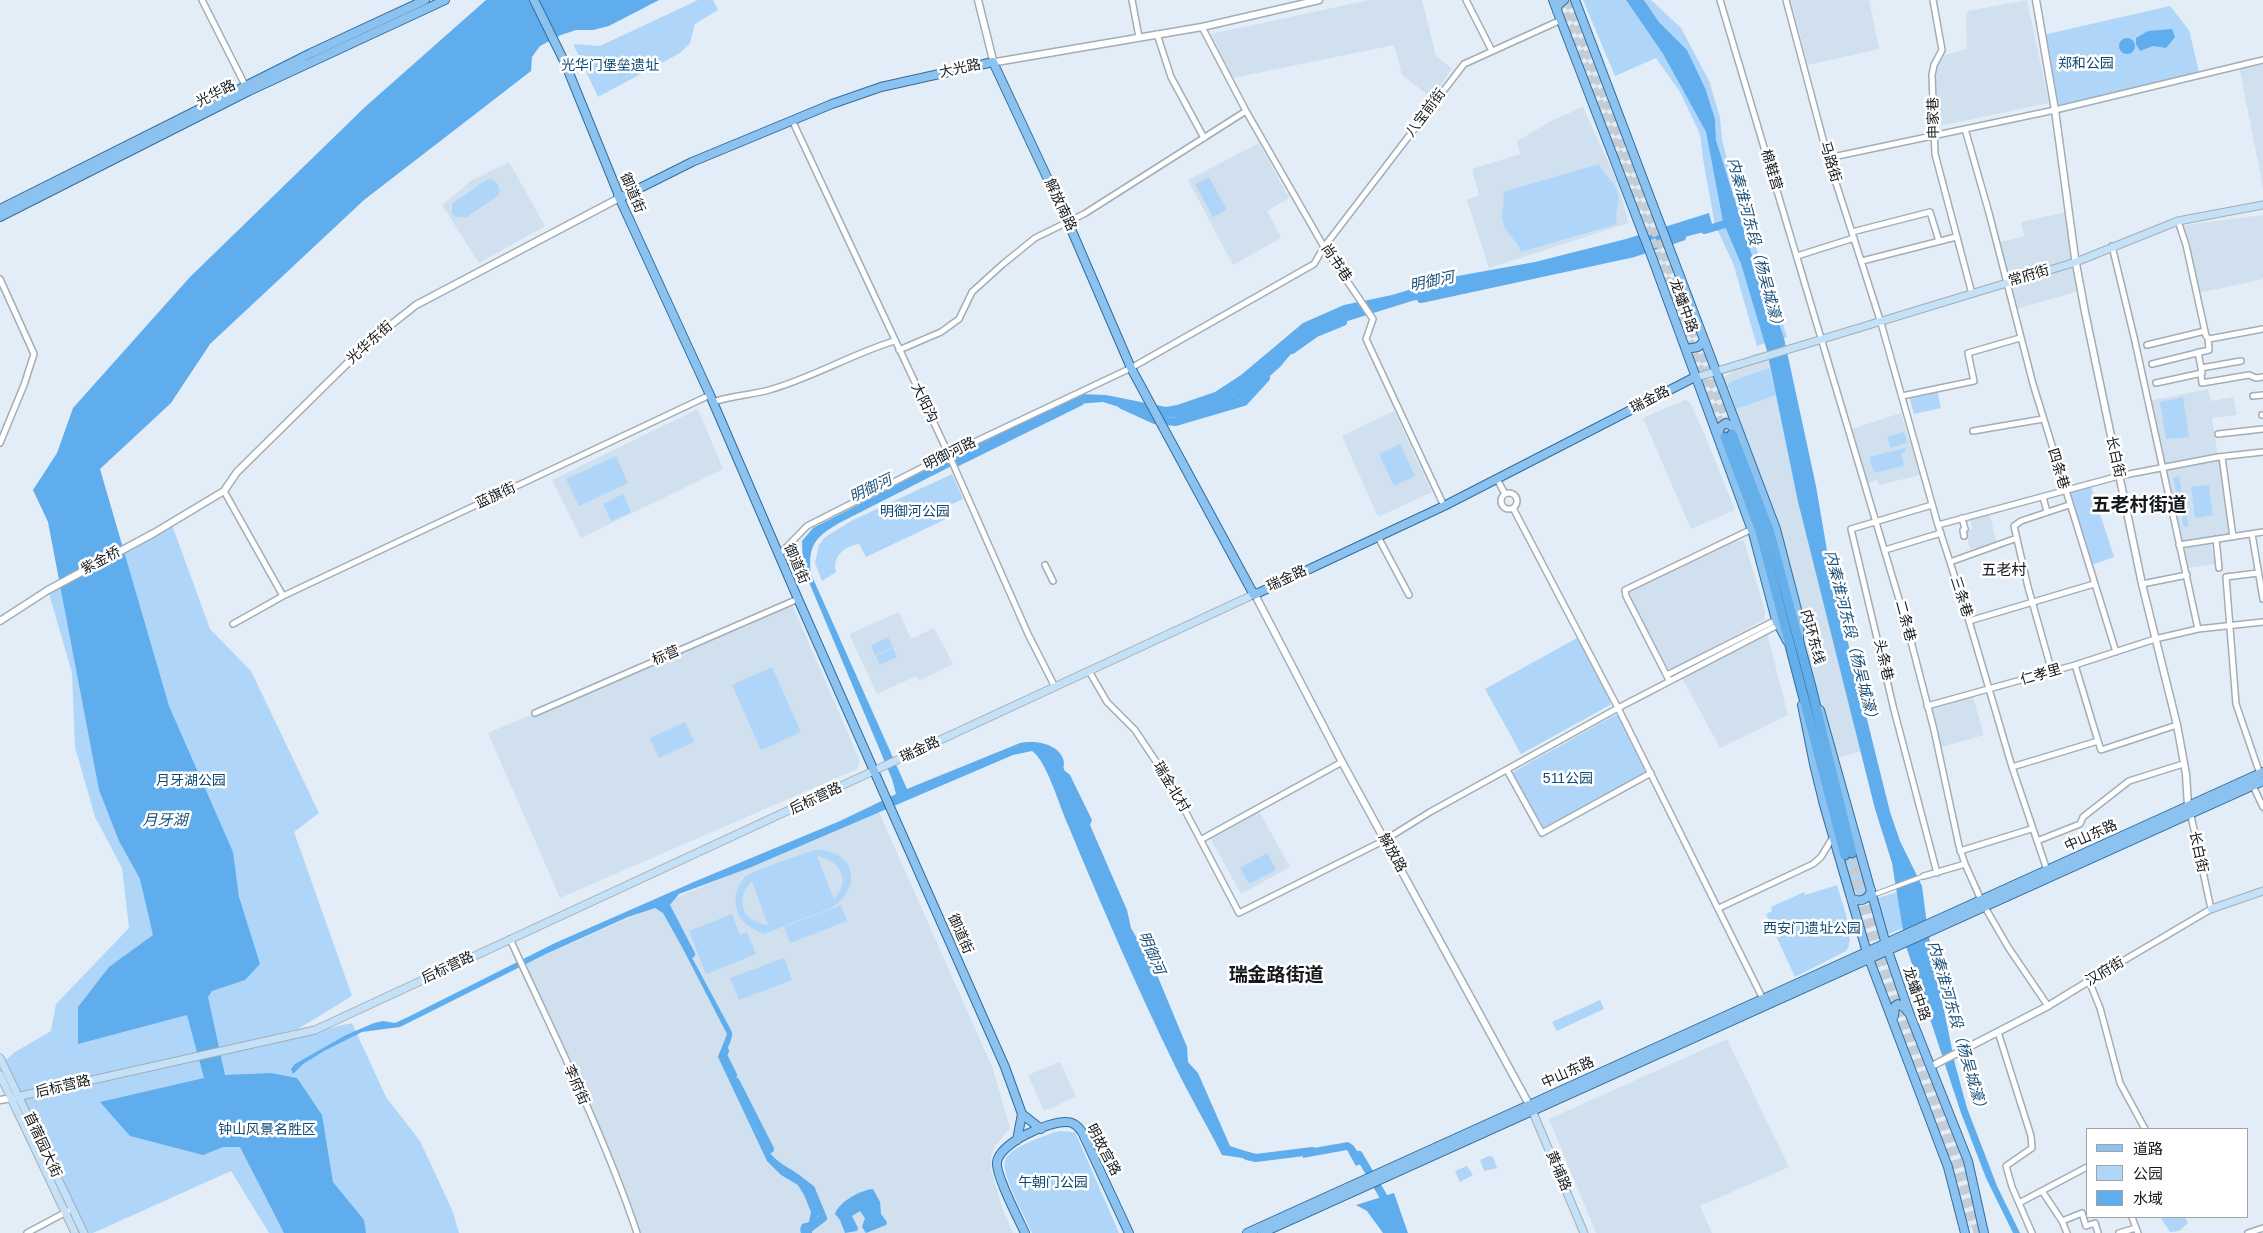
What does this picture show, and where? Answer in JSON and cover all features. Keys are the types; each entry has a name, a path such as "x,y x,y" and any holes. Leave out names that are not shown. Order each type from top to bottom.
{"highway":[{"name":"内环东线","path":"1728,435 1769,530 1794,645 1799,681 1849,854 1811,687 1794,645"}],"main road":[{"name":"光华路","path":"0,209 425,0"},
{"name":"光华路","path":"0,217 247,88 445,0"},
{"name":"御道街","path":"534,0 565,63 620,198 711,398 1005,1067 1022,1114 1018,1140"},
{"name":"龙蟠中路","path":"1553,0 1696,377 1776,529 1800,621 1794,645"},
{"path":"1557,11 1558,5 1564,0"},
{"name":"龙蟠中路","path":"1573,1 1715,370 1728,435 1777,623 1794,645"},
{"path":"676,170 692,162"},
{"path":"628,194 668,174"},
{"name":"常府街","path":"1763,358 2076,262 2178,220 2263,205"},
{"path":"1686,348 1698,348 1704,341"},
{"name":"瑞金路","path":"874,772 1444,506 1696,377 1715,370 1763,358"},
{"path":"1131,368 1199,492"},
{"path":"1799,681 1814,764 1868,956 1895,1022 1948,1167 1965,1233"},
{"name":"龙蟠中路","path":"1811,687 1836,760 1887,948 1910,1015 1968,1161 1984,1233"},
{"name":"后标营路","path":"15,1098 315,1030 874,772"},
{"name":"中山东路","path":"1983,903 2047,870 2189,810 2253,786 2262,776"},
{"name":"中山东路","path":"1247,1233 1389,1172 1763,999 1887,948 2262,776"},
{"path":"2211,910 2263,891"},
{"path":"1851,898 1857,901 1864,899 1872,892"},
{"name":"中山东路","path":"1530,1107 1868,956"},
{"path":"1895,1022 1894,1013 1898,1004 1905,1008 1910,1015"},
{"name":"苜蓿园大街","path":"0,1058 15,1098 75,1233"},
{"name":"苜蓿园大街","path":"0,1075 15,1098 84,1233"},
{"name":"黄埔路","path":"1530,1107 1584,1233"},
{"path":"1022,1114 1040,1128"},
{"name":"明故宫路","path":"1025,1233 996,1166 1002,1149 1040,1128 1066,1122 1080,1128 1129,1233"},
{"name":"中山东路","path":"1262,1233 1358,1186"}],"street":[{"path":"202,0 247,88"},
{"name":"解放南路","path":"978,0 993,62 1068,222 1131,368 1167,434"},
{"path":"1132,0 1139,37"},
{"name":"大光路","path":"692,162 792,120 881,87 993,62 1202,26 1319,0"},
{"path":"1466,0 1492,51"},
{"name":"棉鞋营","path":"1720,0 1822,340"},
{"name":"马路街","path":"1786,0 1828,158 1881,323"},
{"name":"申家巷","path":"1933,0 1942,50 1934,65 1932,76 1934,136 1940,174 1972,294"},
{"name":"长白街","path":"2036,0 2055,110 2076,262 2142,584 2154,639 2177,725 2189,810 2211,910"},
{"name":"八宝前街","path":"1131,368 1314,264 1324,247 1464,64 1561,20"},
{"name":"尚书巷","path":"1202,26 1246,111 1324,247 1373,319 1366,339 1444,506"},
{"path":"1157,34 1171,77 1204,138"},
{"path":"1828,158 2055,110 2263,60"},
{"path":"899,350 941,332 959,318 972,292 1035,238 1068,222 1246,111"},
{"name":"大阳沟","path":"792,120 949,455 1028,634 1055,687"},
{"name":"四条巷","path":"1965,129 2043,419 2116,652"},
{"path":"668,174 676,170"},
{"path":"620,198 628,194"},
{"name":"光华东街","path":"154,533 224,491 237,472 368,343 416,305 620,198"},
{"path":"1797,256 1853,235 1930,212 1939,241"},
{"path":"2152,364 2208,350 2208,338 2186,245 2178,220"},
{"path":"1862,261 1956,237"},
{"path":"2112,246 2163,466 2198,629"},
{"path":"0,279 34,354 24,385 0,442"},
{"name":"三条巷","path":"1881,323 1940,534 1969,621 2031,829 2047,870"},
{"path":"2208,338 2263,329"},
{"path":"2147,345 2205,331"},
{"path":"1902,396 1974,381 1968,353 2020,338"},
{"name":"二条巷","path":"1822,340 1907,626 1960,851 1983,903 2008,947 2048,1006"},
{"name":"蓝旗街","path":"233,624 283,596 711,398 769,390 872,348 894,341"},
{"path":"2198,352 2202,383 2249,375 2256,378 2263,377"},
{"path":"2156,383 2241,361"},
{"name":"明御河路","path":"779,555 807,526 949,455 1131,368"},
{"path":"2253,396 2263,395"},
{"path":"1972,431 2043,419"},
{"path":"2218,434 2263,429"},
{"path":"1938,525 2064,490 2163,466 2263,452"},
{"path":"2222,457 2233,537"},
{"path":"1497,478 1505,494"},
{"path":"224,491 283,596"},
{"path":"1199,492 1254,595"},
{"path":"1511,493 1515,496 1517,501 1513,508 1506,508 1502,504 1502,497 1505,494 1511,493"},
{"path":"2043,497 2047,512"},
{"path":"2052,672 2014,526 2069,504"},
{"name":"头条巷","path":"1932,505 1851,529 1894,710 1937,873"},
{"path":"1513,508 1618,708 1763,999"},
{"path":"1962,518 1965,529 1963,530 1964,536"},
{"path":"1668,678 1626,596 1625,590 1752,529"},
{"path":"2179,545 2263,532"},
{"name":"紫金桥","path":"0,621 48,590 154,533"},
{"path":"1885,550 1940,534"},
{"path":"2252,534 2263,598"},
{"path":"1378,537 1409,595"},
{"path":"1950,562 2017,538"},
{"path":"2216,539 2219,568"},
{"path":"1045,565 1053,581"},
{"path":"2258,573 2226,577 2236,704 2262,776"},
{"path":"2142,584 2187,575"},
{"path":"1969,621 2094,584"},
{"name":"解放路","path":"1254,595 1342,762 1530,1107"},
{"name":"标营","path":"535,713 798,599"},
{"name":"仁孝里","path":"1927,706 2052,672 2154,639 2198,629 2263,622"},
{"path":"1386,840 1430,812 1618,708 1668,678 1777,623"},
{"path":"2075,665 2101,750 2177,725"},
{"name":"瑞金北村","path":"1089,672 1107,702 1135,730 1171,784 1202,839 1239,913 1386,840"},
{"path":"2012,767 2098,740"},
{"path":"1202,839 1342,762"},
{"path":"2037,842 2080,824 2083,817 2129,781 2183,764"},
{"path":"1507,770 1542,833 1651,773"},
{"path":"2253,786 2263,806"},
{"path":"1960,851 2031,829"},
{"path":"1719,908 1813,864 1822,857 1833,837"},
{"path":"1872,892 1965,864"},
{"name":"汉府街","path":"1930,1067 2048,1006 2211,910"},
{"name":"李府街","path":"510,939 588,1111 627,1202 637,1233"},
{"path":"2089,981 2102,1016 2120,1083 2144,1128"},
{"path":"1998,1032 2031,1136 2032,1148 2006,1166 2012,1187 2032,1233"},
{"name":"后标营路","path":"0,1100 15,1098"},
{"path":"2019,1203 2086,1168"},
{"path":"2042,1191 2062,1221 2067,1233"},
{"path":"27,1233 72,1208"},
{"path":"2062,1221 2084,1212 2086,1226 2095,1224 2098,1233"},
{"path":"2119,1233 2137,1230 2132,1218"},
{"path":"2248,1233 2263,1228"}],"shaded area":[{"path":"1369,0 1422,0 1436,56 1452,69 1432,98 1402,75 1394,45 1233,78 1211,34"},
{"path":"1791,0 1869,0 1879,49 1808,65"},
{"path":"2027,0 2049,103 1939,126 1935,72 1937,65 1945,55 1967,49 1966,15 1968,11"},
{"path":"2263,60 2263,188 2239,66"},
{"path":"1583,107 1616,179 1629,223 1489,268 1467,200 1479,195 1472,169 1520,154 1517,141 1553,120"},
{"path":"1259,143 1289,198 1267,211 1281,238 1233,265 1188,180"},
{"path":"509,162 545,226 479,263 442,205 472,180"},
{"path":"2070,211 2082,290 2013,310 1997,243 2024,236 2021,222"},
{"path":"2263,215 2263,279 2199,293 2184,225"},
{"path":"1767,351 1798,502 1861,751 1835,759 1800,621 1721,380 1753,354"},
{"path":"2208,389 2211,401 2233,397 2237,415 2212,418 2218,457 2222,457 2233,537 2179,545 2148,401"},
{"path":"1685,400 1690,402 1735,510 1691,529 1643,418"},
{"path":"698,409 723,469 581,538 552,480"},
{"path":"1394,411 1432,492 1378,517 1342,436"},
{"path":"1901,413 1920,475 1879,485 1877,480 1868,483 1852,429"},
{"path":"1989,511 1997,544 1970,549 1966,530 1973,529 1969,517"},
{"path":"1735,540 1744,541 1765,611 1765,619 1673,669 1665,668 1628,593 1631,589"},
{"path":"2211,543 2215,564 2188,568 2184,547"},
{"path":"792,604 860,761 857,769 560,898 488,733"},
{"path":"899,612 911,639 934,628 953,664 919,681 916,676 877,694 849,634"},
{"path":"1767,633 1788,715 1720,748 1681,676"},
{"path":"1972,694 1984,735 1938,748 1927,706"},
{"path":"1259,811 1290,867 1241,894 1210,838"},
{"path":"879,812 993,1069 1010,1128 995,1146 991,1156 991,1170 1003,1210 1013,1233 640,1233 626,1194 525,964"},
{"path":"1727,1039 1789,1167 1700,1206 1712,1233 1596,1233 1549,1119"},
{"path":"1060,1062 1076,1097 1044,1111 1028,1075"}],"green space":[{"name":"光华门堡垒遗址","path":"698,0 713,0 718,10 695,24 690,43 680,53 598,97 573,44 600,46"},
{"path":"1583,0 1626,0 1663,54 1706,132 1723,222 1741,264 1765,343 1757,346 1733,263 1715,225 1700,134 1680,92 1656,58 1615,76"},
{"path":"1644,0 1651,0 1681,28 1709,81 1720,117 1722,139 1729,167 1766,279 1772,288 1787,337 1784,338 1768,290 1760,281 1716,140 1715,119 1687,50 1659,22"},
{"name":"郑和公园","path":"2170,6 2189,30 2200,76 2055,110 2043,35"},
{"path":"1599,164 1617,191 1617,224 1521,252 1503,222 1503,192"},
{"path":"1209,177 1227,210 1213,217 1195,184"},
{"path":"491,179 498,184 500,192 497,196 467,217 455,217 452,213 452,204 486,180"},
{"path":"1769,368 1776,395 1736,409 1728,385 1730,382"},
{"path":"1937,390 1941,408 1914,414 1909,396"},
{"path":"2183,397 2189,437 2166,439 2160,402"},
{"path":"1904,432 1907,443 1891,448 1887,437"},
{"path":"1400,444 1415,476 1394,486 1379,454"},
{"path":"1905,448 1906,452 1901,453 1904,466 1874,473 1869,457"},
{"path":"616,456 628,483 579,506 566,479"},
{"name":"明御河公园","path":"952,474 963,499 941,509 946,519 866,557 859,544 849,547 840,553 836,562 836,572 822,581 815,563 819,545 824,538 851,521"},
{"path":"2179,476 2189,526 2184,527 2173,478"},
{"path":"2209,485 2213,515 2195,518 2191,487"},
{"path":"2091,486 2114,557 2091,565 2068,492"},
{"path":"623,494 631,512 611,521 603,504"},
{"name":"月牙湖公园","path":"171,522 210,629 251,671 319,813 294,832 352,996 298,1029 53,1089 352,1023 386,1097 420,1141 453,1212 459,1233 269,1233 231,1171 93,1233 84,1233 2,1063 15,1052 51,1031 56,1004 129,928 122,868 95,817 75,747 72,673 48,590"},
{"path":"888,637 893,647 875,655 871,646"},
{"path":"1577,638 1610,700 1610,705 1521,754 1485,689"},
{"path":"893,648 897,657 880,665 876,656"},
{"path":"772,667 801,732 761,750 732,685"},
{"name":"511公园","path":"1615,715 1618,716 1644,767 1645,773 1544,828 1514,777 1513,772"},
{"path":"685,722 694,742 659,758 650,738"},
{"path":"818,849 835,853 841,857 851,872 850,886 847,893 837,904 764,934 742,920 737,912 736,898 740,883 745,877","holes":["817,856 832,862 841,872 843,878 842,885 834,899","752,882 768,925 752,920 744,910 743,896"]},
{"path":"1267,853 1276,870 1249,884 1240,868"},
{"path":"1860,857 1867,888 1866,893 1860,896 1855,892 1843,862"},
{"name":"西安门遗址公园","path":"1837,885 1849,929 1849,945 1846,951 1795,977 1766,914 1772,911 1771,907 1804,892 1805,895"},
{"path":"1897,892 1903,928 1884,936 1874,899"},
{"path":"841,905 847,921 790,943 784,927"},
{"path":"732,914 740,935 747,932 756,954 706,974 689,931"},
{"path":"784,958 792,980 739,1000 730,978"},
{"path":"1600,1000 1604,1009 1557,1031 1552,1022"},
{"name":"午朝门公园","path":"1059,1131 1075,1132 1119,1233 1032,1233 1006,1175 1005,1160 1008,1155 1021,1146"},
{"path":"1489,1156 1493,1157 1497,1168 1484,1171 1480,1160"},
{"path":"1467,1166 1473,1175 1460,1182 1455,1171"},
{"path":"2161,1218 2186,1218 2188,1223 2179,1231 2170,1232"}],"water":[{"name":"月牙湖","path":"486,0 659,0 609,26 593,30 576,30 561,35 540,46 532,57 531,71 364,200 210,344 171,403 100,469 169,706 233,852 239,897 260,964 245,980 212,991 208,997 225,1075 271,1073 297,1078 322,1115 333,1182 364,1220 366,1233 284,1233 240,1147 223,1147 203,1155 130,1136 100,1102 204,1078 187,1015 78,1044 78,1007 109,967 153,935 140,879 119,841 99,790 48,522 33,490 57,453 73,408 190,277 365,107"},
{"path":"1626,0 1644,0 1659,22 1687,50 1705,88 1715,119 1716,140 1760,281 1768,290 1784,338 1816,486 1831,574 1890,812 1900,841 1922,886 1928,932 1955,1064 1967,1108 1997,1186 2020,1233 2013,1233 1986,1178 1961,1113 1905,943 1892,863 1875,809 1798,502 1767,351 1741,264 1723,222 1706,132 1663,54"},
{"path":"2172,29 2175,37 2166,48 2153,46 2140,51 2136,44 2136,38 2148,31"},
{"path":"2127,38 2133,40 2135,46 2133,52 2127,54 2121,52 2119,46 2121,40"},
{"path":"1709,213 1714,231 1412,301 1322,329 1301,342 1280,367 1252,392 1243,398 1210,410 1178,418 1148,416 1103,402 1077,404 1066,408 843,521 821,536 813,547 810,563 811,574 907,789 1020,743 1046,744 1058,751 1062,756 1064,770 1070,775 1092,820 1090,825 1127,910 1131,928 1155,970 1187,1047 1188,1062 1198,1073 1230,1146 1258,1155 1256,1160 1222,1155 1181,1079 1107,917 1053,785 1043,764 1032,751 1013,755 749,868 679,894 669,906 668,913 732,1032 724,1060 751,1121 770,1153 801,1177 808,1185 813,1196 818,1214 807,1230 808,1233 801,1233 800,1229 802,1224 809,1222 811,1212 804,1195 798,1185 781,1175 767,1161 718,1057 727,1034 663,913 655,908 628,917 546,954 400,1027 362,1032 324,1051 303,1064 293,1074 291,1069 295,1064 346,1035 374,1023 383,1021 395,1023 555,943 696,881 840,821 896,794 892,779 803,568 802,541 813,528 1007,428 1081,394 1106,395 1166,407 1177,405 1215,392 1241,375 1303,323 1344,305 1392,295 1452,277 1535,262 1626,239"},
{"path":"1348,1142 1353,1145 1365,1162 1356,1166 1347,1150 1303,1158 1302,1150"},
{"path":"873,1189 880,1202 881,1214 887,1222 886,1225 866,1233 862,1227 865,1218 860,1211 852,1216 858,1228 857,1231 845,1233 840,1220 835,1214 837,1210 851,1197"},
{"path":"1394,1193 1408,1233 1383,1233 1367,1211 1356,1205"}],"waterway":[{"name":"明御河","path":"1705,230 1732,222"},
{"name":"明御河","path":"1421,299 1634,253 1682,237"},
{"name":"明御河","path":"1292,350 1316,333 1343,322"},
{"name":"明御河","path":"1164,421 1176,422 1244,402 1266,378"},
{"name":"明御河","path":"956,463 1080,402"},
{"name":"明御河","path":"1122,405 1155,420"},
{"path":"664,902 691,954"},
{"path":"725,1051 723,1055 733,1075"},
{"path":"736,1082 770,1149"},
{"name":"明御河","path":"1247,1156 1256,1158 1312,1151"},
{"name":"明御河","path":"1359,1155 1389,1206"},
{"path":"799,1180 811,1189 823,1218 807,1230 808,1233"}],"tunnel":[{"path":"1560,0 1725,437"},
{"path":"1568,0 1730,429"},
{"path":"1852,853 1895,988 1961,1163 1978,1233"},
{"path":"1845,855 1889,992 1954,1165 1970,1227"}],"district":[{"name":"五老村街道","path":"2139,506"},
{"name":"五老村","path":"2004,571"},
{"name":"瑞金路街道","path":"1276,976"}],"water label":[{"name":"内秦淮河东段（杨吴城濠）","path":"1755,245"},
{"name":"内秦淮河东段（杨吴城濠）","path":"1851,638"},
{"name":"内秦淮河东段（杨吴城濠）","path":"1957,1028"}],"park label":[{"name":"钟山风景名胜区","path":"267,1130"}]}
